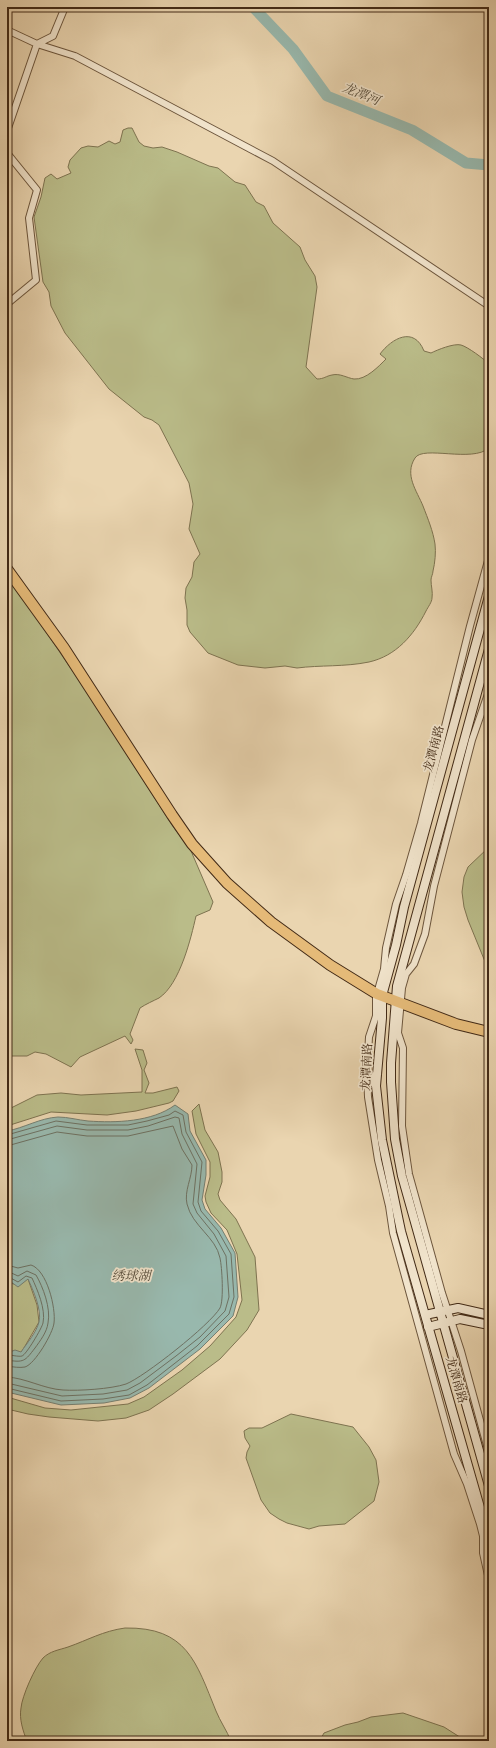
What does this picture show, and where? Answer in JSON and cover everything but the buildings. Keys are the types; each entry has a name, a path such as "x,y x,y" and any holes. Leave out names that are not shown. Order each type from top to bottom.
{"highway":[{"path":"7,569 64,648 192,844 227,883 266,918 330,966 380,995 456,1024 489,1032"}],"main road":[{"name":"龙潭南路","path":"486,1534 401,1231 385,1160 378,1105 377,1074 382,1018 380,995 396,945 404,907 489,596"},
{"name":"龙潭南路","path":"489,649 462,743 408,948 398,1002 391,1055 391,1097 398,1155 407,1196 447,1321 478,1449 489,1486"},
{"path":"462,743 472,740"},
{"path":"396,945 408,948"},
{"path":"378,1054 391,1055"},
{"path":"367,1085 377,1074"},
{"path":"424,1316 443,1310 464,1308 489,1315"},
{"path":"428,1327 447,1321 467,1320 489,1325"},
{"path":"463,1453 478,1449"}],"street":[{"path":"7,131 37,44 53,36 65,7"},
{"path":"7,30 37,44 75,56 273,161 489,306"},
{"path":"7,153 37,190 28,218 36,280 7,304"},
{"path":"489,557 470,626 421,823 396,904 386,948 376,1016 369,1037 367,1085 378,1160 389,1206 393,1233 454,1454 486,1534 483,1553 489,1580"},
{"path":"443,1310 406,1156 402,1126 403,1048 398,1033 398,1002 406,974 414,964 427,926 434,886 472,740 489,691"},
{"path":"447,1321 461,1351 489,1453"}],"green space":[{"path":"132,128 139,142 144,146 153,148 162,147 177,152 209,166 218,168 235,182 245,185 256,202 264,206 273,223 300,247 305,260 315,276 317,287 306,367 317,379 330,375 341,375 359,379 368,375 386,359 380,354 385,348 397,339 403,337 415,339 420,343 424,351 431,353 450,346 461,345 476,353 489,364 489,448 481,452 471,454 420,454 415,458 412,464 411,477 423,506 435,544 435,561 431,580 432,600 410,636 396,650 388,655 360,664 297,668 285,666 265,668 238,665 208,653 190,632 187,625 185,598 186,588 192,577 194,562 200,554 189,529 193,504 189,483 159,425 144,417 109,389 65,333 51,306 49,292 43,282 34,217 41,197 45,178 51,174 57,179 71,173 68,167 70,160 81,148 88,146 98,147 109,141 115,144 120,142 123,130"},
{"path":"7,575 87,692 172,825 191,851 213,902 210,910 196,916 184,960 173,982 159,998 140,1008 130,1034 133,1040 131,1044 125,1036 80,1057 71,1067 46,1054 35,1052 27,1056 7,1056"},
{"path":"489,847 489,990 488,969 468,920 462,892 464,877 468,867"},
{"path":"135,1049 143,1050 147,1063 144,1070 149,1083 145,1093 153,1093 177,1087 179,1091 173,1101 136,1111 107,1115 51,1112 7,1126 7,1110 37,1095 61,1093 81,1095 142,1092 142,1070"},
{"path":"199,1104 205,1130 218,1152 222,1172 222,1182 218,1194 220,1200 236,1219 255,1257 259,1310 247,1330 220,1359 173,1394 149,1410 126,1418 98,1421 49,1417 7,1409 7,1397 45,1408 71,1410 128,1404 144,1397 182,1370 210,1346 236,1317 242,1300 237,1254 227,1230 211,1213 206,1202 205,1196 210,1177 210,1162 196,1134 192,1111"},
{"path":"7,1279 13,1284 28,1279 37,1305 39,1322 21,1353 10,1352 7,1349"},
{"path":"291,1414 353,1427 369,1447 376,1460 379,1482 374,1501 345,1524 319,1526 309,1529 287,1523 270,1513 261,1500 246,1458 250,1446 245,1438 244,1431 249,1428 262,1428"},
{"path":"125,1628 146,1629 163,1634 176,1641 186,1651 195,1663 202,1677 231,1741 27,1741 21,1721 22,1703 26,1689 43,1658 52,1652 103,1633"},
{"path":"403,1713 444,1727 466,1741 320,1740 324,1733 345,1725 371,1717"}],"water":[{"name":"绣球湖","path":"175,1105 188,1114 190,1131 206,1160 206,1175 202,1200 205,1209 221,1228 235,1253 238,1297 233,1316 200,1349 149,1388 130,1398 104,1403 61,1405 7,1392 7,1349 10,1352 15,1350 21,1352 36,1330 40,1317 36,1300 28,1279 18,1287 7,1279 7,1131 45,1119 58,1117 99,1122 133,1120 156,1115"}],"waterway":[{"name":"龙潭河","path":"253,7 293,49 327,96 412,130 466,163 489,165"}]}
